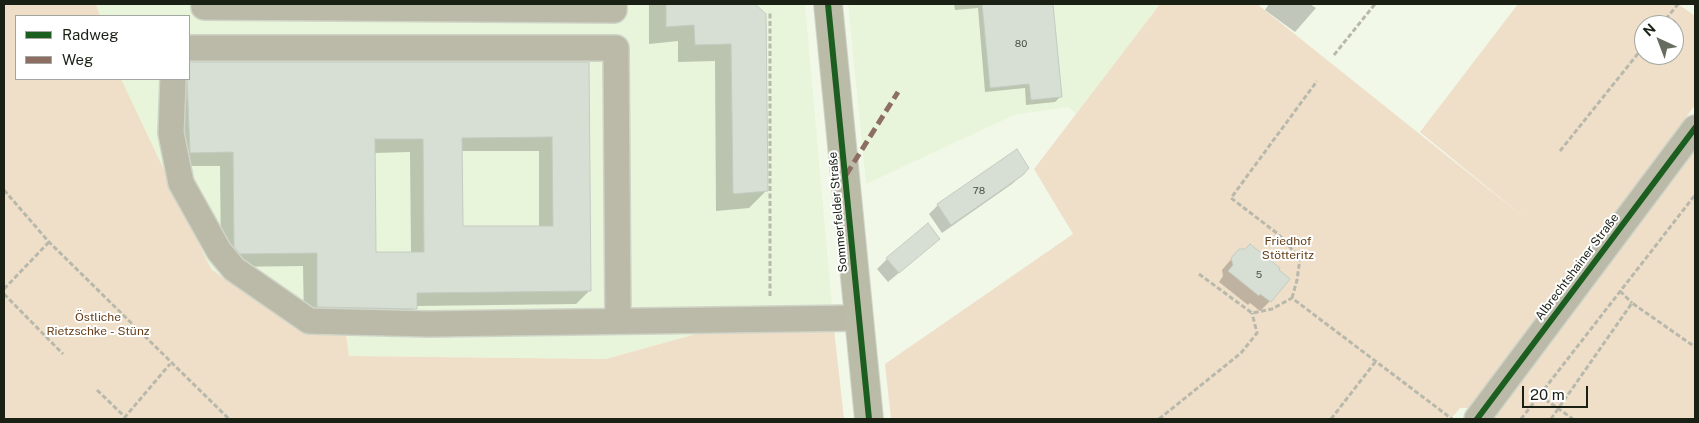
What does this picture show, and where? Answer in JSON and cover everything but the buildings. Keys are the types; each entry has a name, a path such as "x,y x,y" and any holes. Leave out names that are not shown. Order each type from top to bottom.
{"main road":[{"name":"Sommerfelder Straße","path":"828,4 858,318 870,419"}],"street":[{"path":"204,4 204,7 614,10 614,4"},
{"path":"190,48 616,48 618,321"},
{"path":"173,80 170,133 181,183 214,243 234,269 309,321 429,324 858,318"},
{"name":"Albrechtshainer Straße","path":"1478,419 1695,128"}],"path":[{"path":"1334,55 1375,4"},
{"path":"1669,15 1678,4"},
{"path":"770,11 770,319"},
{"path":"1560,151 1634,58"},
{"path":"1252,313 1272,309 1292,298 1298,280 1300,258 1278,234 1231,198 1317,81"},
{"path":"4,190 49,242 170,364 228,419"},
{"path":"1521,419 1695,195"},
{"path":"4,289 49,242"},
{"path":"1159,419 1241,353 1257,333 1252,313 1200,274"},
{"path":"1620,291 1632,303 1695,347"},
{"path":"4,294 63,354"},
{"path":"1292,298 1452,419"},
{"path":"1551,419 1632,303"},
{"path":"1331,419 1376,361"},
{"path":"97,390 125,417 170,364"},
{"path":"1539,395 1573,419"}],"shaded area":[{"path":"96,4 805,4 834,329 696,334 606,359 349,356 346,333 298,330 211,269 123,85 121,80 190,80 190,15 100,15"},
{"path":"848,4 1160,4 1076,114 1068,107 1014,115 866,184"}],"green space":[{"name":"Östliche Rietzschke - Stünz","path":"4,4 96,4 100,15 15,15 15,80 121,80 211,269 298,330 346,333 349,356 606,359 696,334 834,329 844,419 4,419"},
{"name":"Friedhof Stötteritz","path":"1160,4 1257,4 1526,219 1420,132 1518,4 1678,4 1695,16 1695,105 1581,263 1470,408 1460,408 1451,419 891,419 885,364 1073,234 1034,169"},
{"path":"1695,146 1695,419 1487,419"}],"marked path":[{"path":"846,175 898,92"}],"cycle path":[{"path":"828,4 869,419"},
{"path":"1477,419 1695,128"}]}
